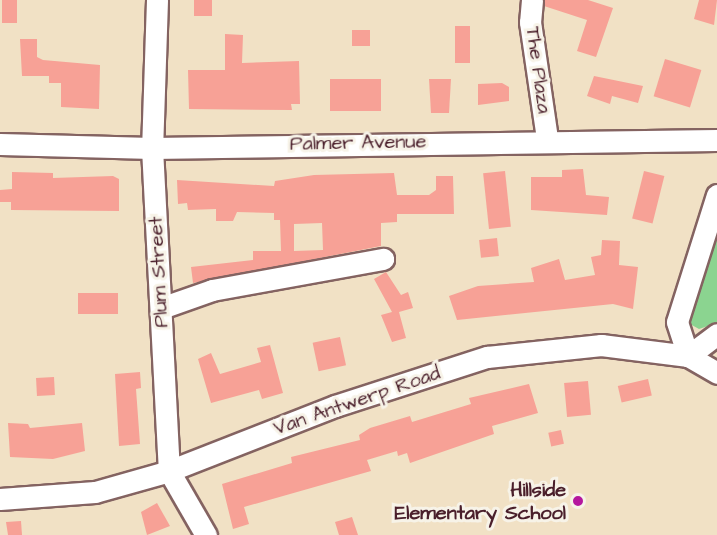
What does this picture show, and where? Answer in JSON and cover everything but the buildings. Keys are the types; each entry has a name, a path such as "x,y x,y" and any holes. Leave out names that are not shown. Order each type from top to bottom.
{"street":[{"name":"Plum Street","path":"157,0 152,147 169,471 206,535"},
{"name":"The Plaza","path":"532,0 530,22 547,139"},
{"name":"Palmer Avenue","path":"0,144 152,147 547,139 717,140"},
{"path":"717,195 677,322 688,356 717,334"},
{"path":"161,308 212,290 383,259"},
{"name":"Van Antwerp Road","path":"0,499 95,492 169,471 335,406 487,357 601,345 688,356 717,373"}],"green space":[{"path":"717,226 717,323 699,329 690,324 689,311"}],"place":[{"name":"Hillside Elementary School","path":"578,501"}]}
